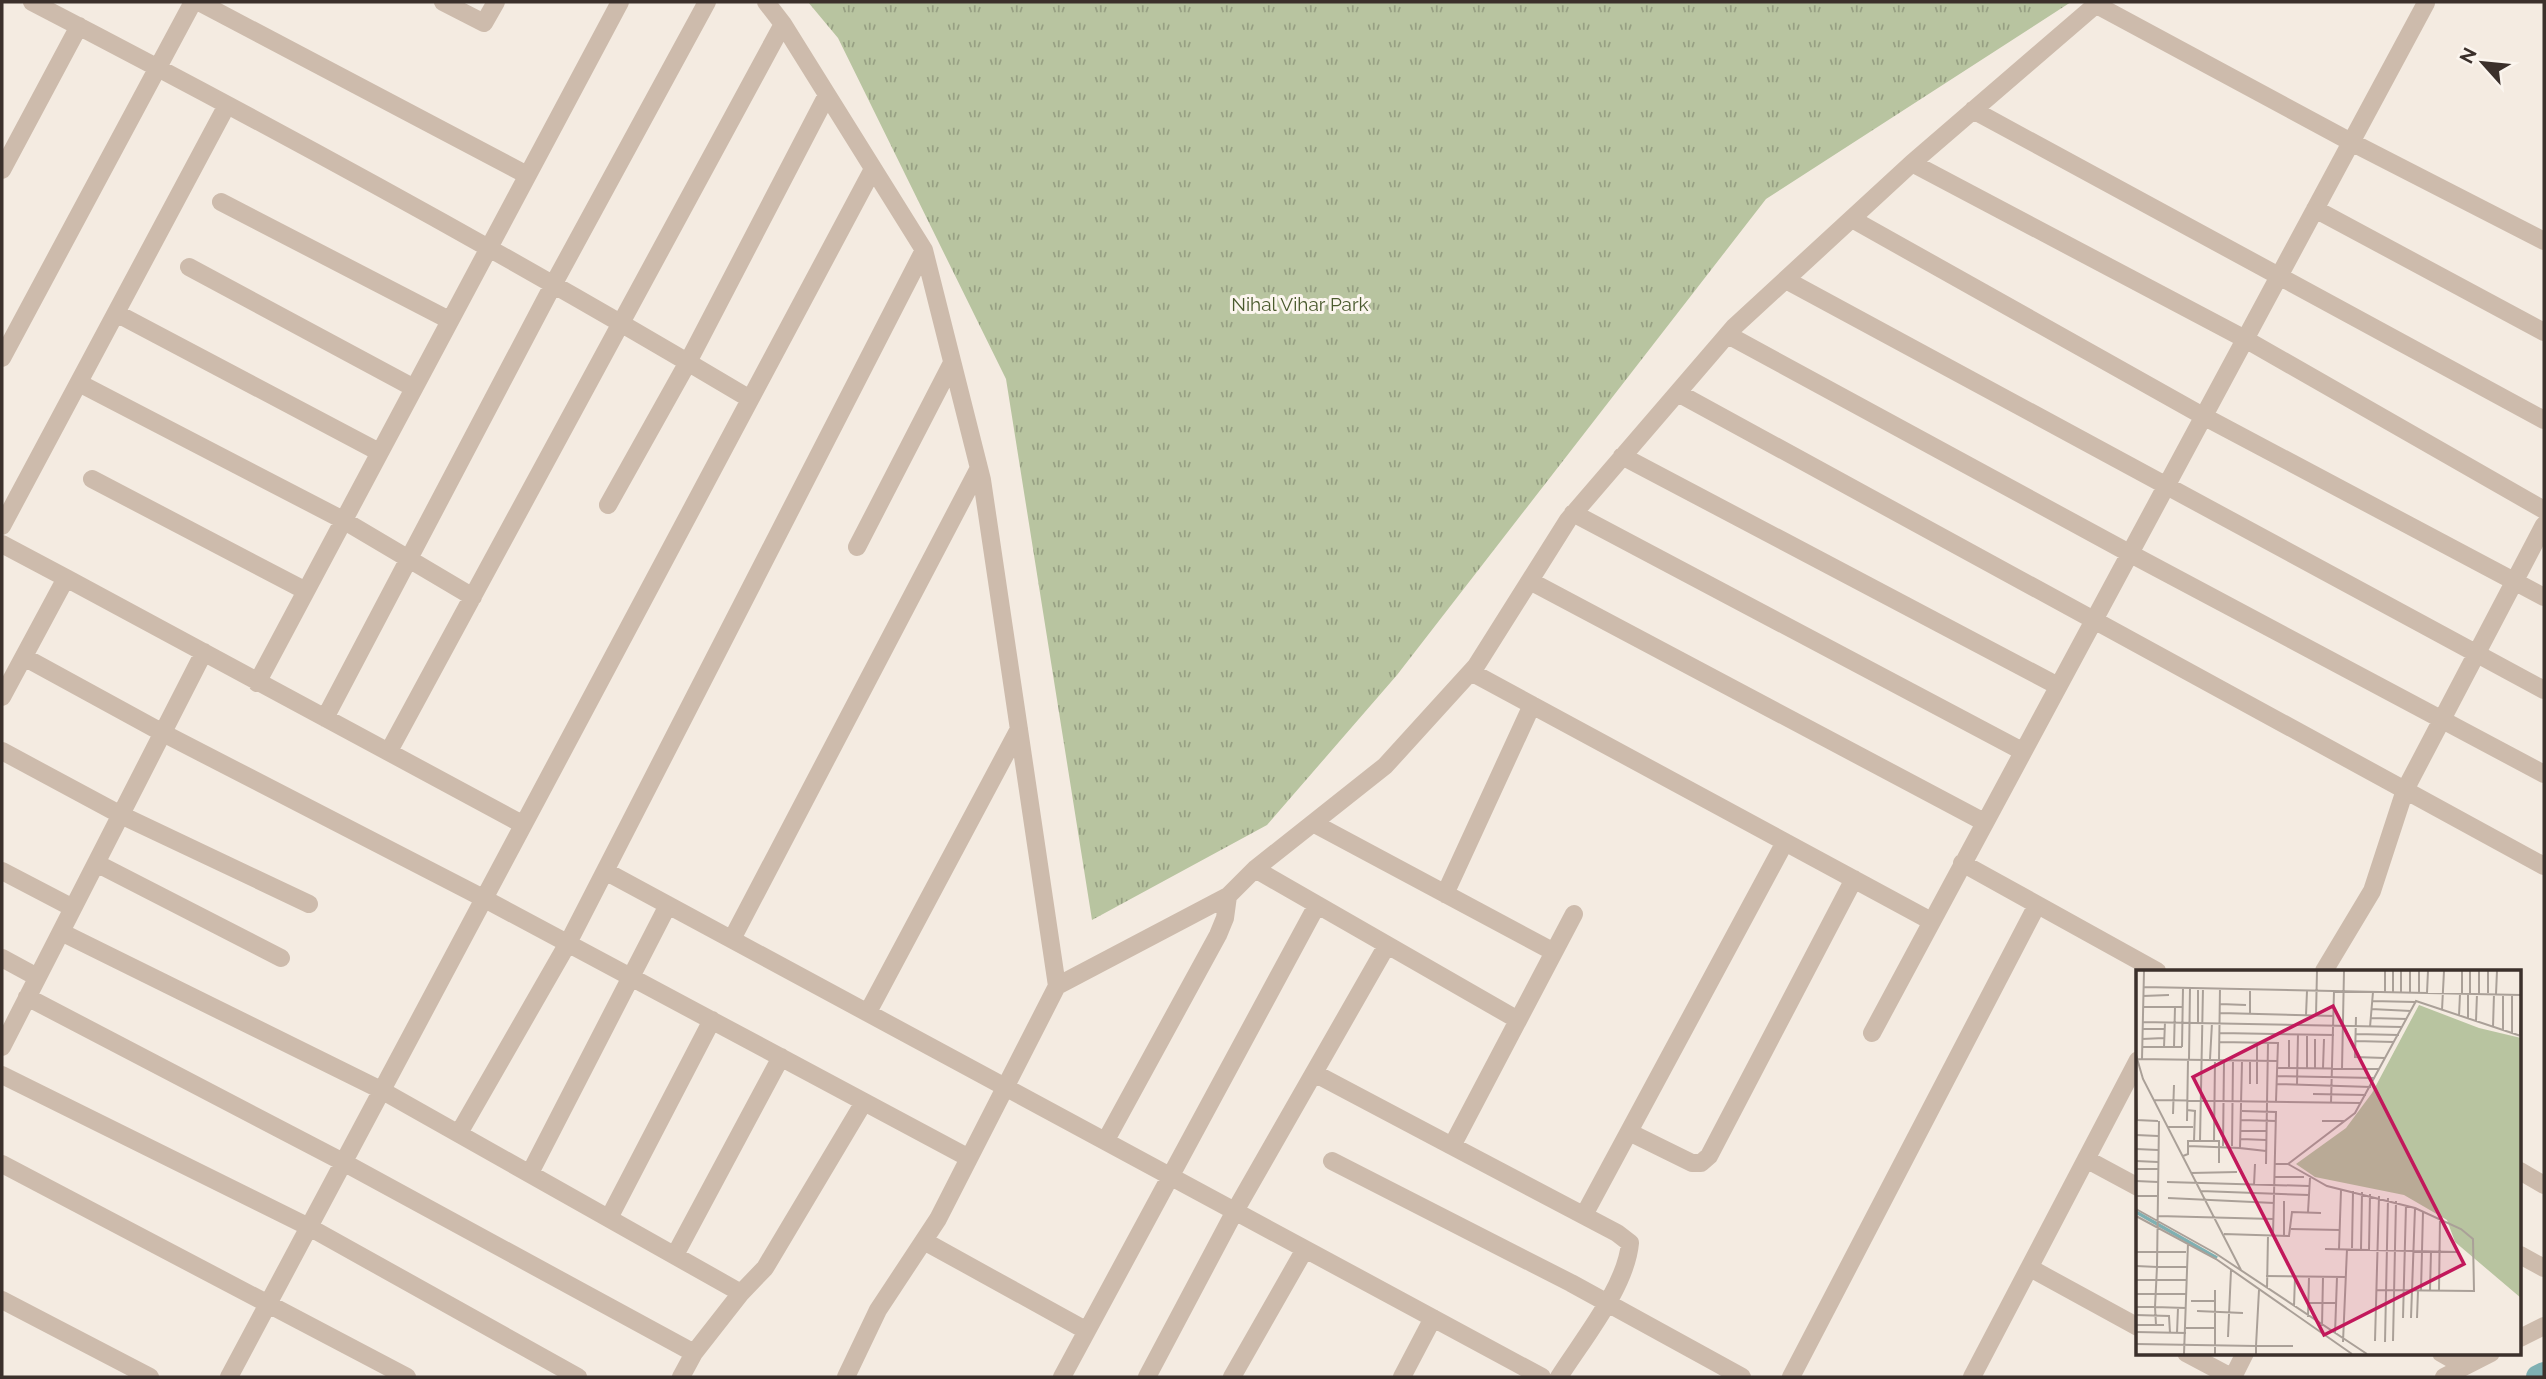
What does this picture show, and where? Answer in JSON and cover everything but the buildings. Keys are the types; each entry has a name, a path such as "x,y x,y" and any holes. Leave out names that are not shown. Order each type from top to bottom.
{"street":[{"path":"32,2 227,105 487,248 750,399"},
{"path":"2,358 193,2"},
{"path":"199,2 527,175"},
{"path":"443,2 484,23 496,2"},
{"path":"257,683 620,2"},
{"path":"325,718 553,285 707,2"},
{"path":"766,2 783,24 924,250 979,468 1057,986 938,1219 877,1310 846,1377"},
{"path":"1057,986 1228,896 1255,869 1385,765 1471,672 1573,513 1728,335 1912,163 2097,3 2351,142 2544,242"},
{"path":"1872,1033 2426,3"},
{"path":"389,751 783,24"},
{"path":"3,166 79,26"},
{"path":"608,505 688,362 827,95"},
{"path":"2,526 227,105"},
{"path":"1973,110 2544,420"},
{"path":"1912,163 2245,339 2544,510"},
{"path":"229,1377 873,169"},
{"path":"221,202 449,320"},
{"path":"2315,209 2544,332"},
{"path":"1852,219 2203,416 2544,597"},
{"path":"459,1133 568,943 924,250"},
{"path":"188,267 414,388"},
{"path":"1786,280 2544,690"},
{"path":"116,313 379,453"},
{"path":"1728,335 2544,774"},
{"path":"857,547 952,363"},
{"path":"79,383 343,520 473,597"},
{"path":"1678,393 2544,866"},
{"path":"1622,456 2057,686"},
{"path":"732,939 979,468"},
{"path":"92,479 306,591"},
{"path":"1573,513 2022,751"},
{"path":"2325,970 2372,891 2405,790 2544,525"},
{"path":"2,544 522,824"},
{"path":"2,697 66,578"},
{"path":"1530,580 1984,822"},
{"path":"2,1046 204,652"},
{"path":"23,657 163,733 568,943 969,1158"},
{"path":"1471,672 1931,921"},
{"path":"1446,894 1532,705"},
{"path":"868,1012 1019,729"},
{"path":"2,751 121,815 309,904"},
{"path":"1313,823 1554,952"},
{"path":"1584,1216 1785,842"},
{"path":"96,863 281,958"},
{"path":"1962,863 2155,970"},
{"path":"1255,869 1518,1020"},
{"path":"2,871 73,908"},
{"path":"605,871 1542,1377"},
{"path":"1629,1132 1692,1163 1701,1163 1709,1156 1854,879"},
{"path":"1106,1140 1218,935 1225,918 1228,896"},
{"path":"530,1173 668,905"},
{"path":"1062,1377 1317,905"},
{"path":"1791,1377 2037,905"},
{"path":"1452,1146 1574,914"},
{"path":"61,932 381,1090 741,1293"},
{"path":"1147,1377 1235,1211 1387,945"},
{"path":"2,958 37,977"},
{"path":"27,997 343,1162 694,1353"},
{"path":"609,1218 712,1020"},
{"path":"675,1255 781,1057"},
{"path":"1972,1377 2136,1064"},
{"path":"1314,1073 1630,1242 1629,1260 1607,1303 1559,1377"},
{"path":"2,1075 309,1227 579,1377"},
{"path":"681,1377 694,1353 741,1293 765,1268 864,1102"},
{"path":"2086,1159 2136,1185"},
{"path":"1332,1161 1607,1303 1742,1377"},
{"path":"2,1164 407,1377"},
{"path":"2522,1172 2544,1185"},
{"path":"924,1241 1087,1331"},
{"path":"1232,1377 1305,1249"},
{"path":"2522,1256 2544,1268"},
{"path":"2030,1268 2136,1326"},
{"path":"2,1300 150,1377"},
{"path":"1402,1377 1433,1318"},
{"path":"2522,1337 2544,1326"},
{"path":"2188,1354 2232,1377 2244,1354"},
{"path":"2443,1354 2464,1366"},
{"path":"2444,1377 2489,1354"}],"green space":[{"name":"Nihal Vihar Park","path":"808,2 2071,2 1766,199 1397,675 1267,825 1092,920 1006,379 838,38"}],"waterway":[{"path":"2538,1377 2544,1374"}]}
